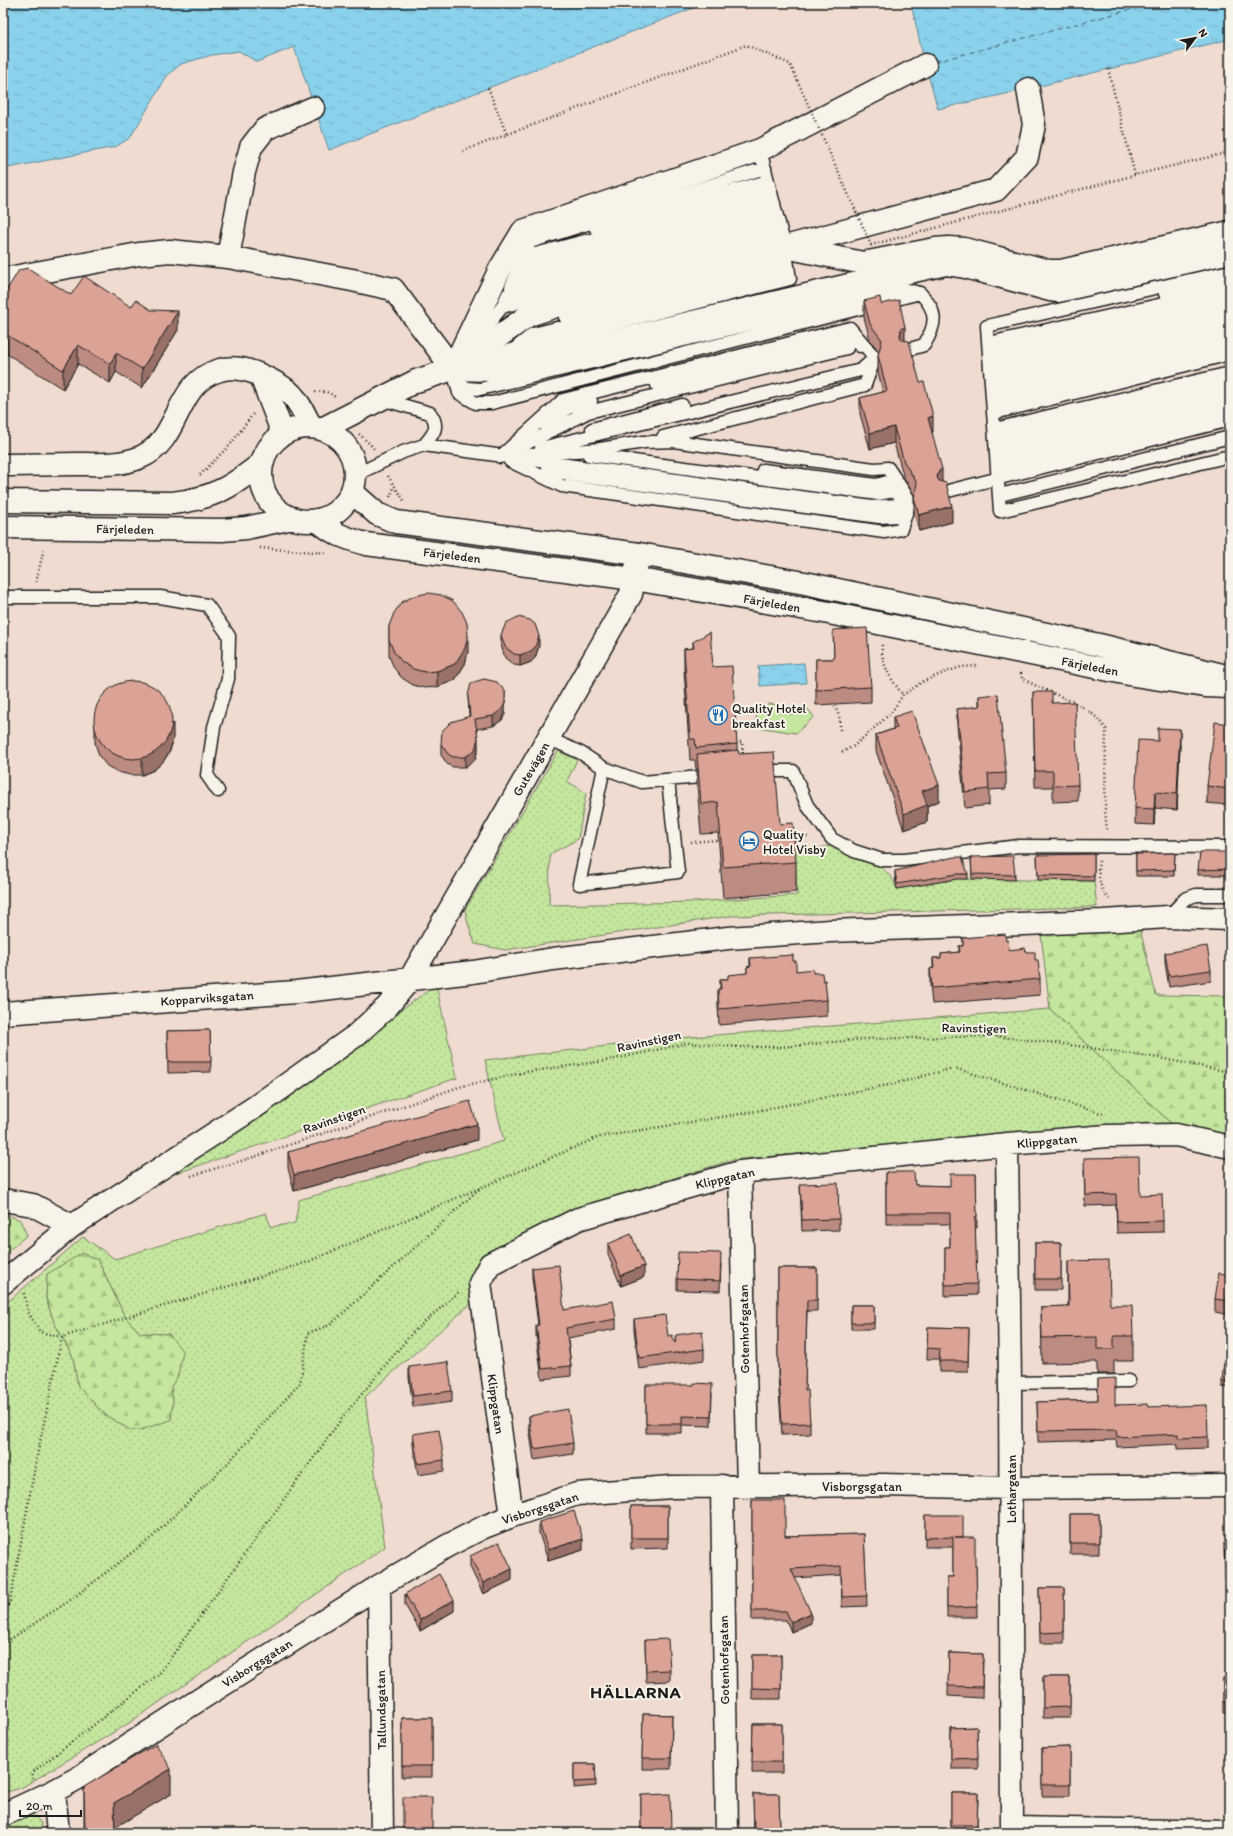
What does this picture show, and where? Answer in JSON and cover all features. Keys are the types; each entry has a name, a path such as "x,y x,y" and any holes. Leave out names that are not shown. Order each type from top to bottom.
{"street":[{"path":"454,376 500,270 524,231 756,158 924,65"},
{"path":"454,376 529,315 779,225 845,231 996,190 1027,157 1034,125 1028,89"},
{"path":"228,257 244,172 251,147 265,129 313,108"},
{"path":"779,225 863,262 935,249 949,248 964,249 1049,271 1061,271 1230,232"},
{"path":"3,279 138,254 170,252 228,257 352,280 393,289 454,376"},
{"path":"3,465 121,464 143,456 158,446 187,393 201,378 212,372 236,368 247,370 279,383 293,395 317,428 333,434 346,446 354,463 353,483 346,502 328,517 317,520 305,521 293,518 278,510 267,496 262,480 263,462 271,446 284,434 297,429 317,428 416,381 490,370 849,285 946,264 965,267 1058,291 1230,252"},
{"path":"261,376 284,434"},
{"name":"Färjeleden","path":"3,501 172,503 194,500 211,495 239,481 263,462"},
{"name":"Färjeleden","path":"353,483 377,514 396,522 639,554 805,583 1099,645 1230,677"},
{"name":"Färjeleden","path":"3,526 222,530 246,528 293,518"},
{"name":"Färjeleden","path":"317,520 328,530 342,538 366,544 634,579 824,612 1134,674 1205,686 1230,687"},
{"name":"Gutevägen","path":"72,1226 255,1107 355,1036 387,1008 410,979 631,594 639,554"},
{"name":"Kopparviksgatan","path":"3,1013 296,992 410,979 728,938 830,931 1168,917 1230,918"},
{"name":"Klippgatan","path":"512,1516 480,1283 490,1264 578,1219 740,1172 1007,1144 1107,1136 1176,1135 1230,1147"},
{"name":"Lothargatan","path":"1007,1144 1011,1488 1012,1830"},
{"name":"Gotenhofsgatan","path":"740,1172 748,1487"},
{"path":"3,1200 33,1204 72,1226 13,1286"},
{"name":"Visborgsgatan","path":"3,1815 78,1778 379,1586 447,1546 512,1516 577,1494 665,1487 722,1486 883,1485 1011,1488 1230,1486"},
{"name":"Gotenhofsgatan","path":"722,1486 727,1833"},
{"name":"Tallundsgatan","path":"379,1586 382,1833"},
{"path":"54,1791 58,1833"},
{"path":"1012,1830 1230,1832"}],"lane":[{"path":"454,376 514,348 790,279 779,225 756,158 530,242 502,307 454,376 458,393 476,403 492,403 920,293"},
{"path":"526,253 779,225"},
{"path":"518,269 779,225"},
{"path":"513,282 779,225"},
{"path":"508,294 779,225"},
{"path":"502,307 779,225"},
{"path":"514,348 532,334 779,225"},
{"path":"944,492 994,415 1230,271"},
{"path":"994,415 1230,279"},
{"path":"454,376 468,388 480,388 901,288 920,293 930,303 934,317 932,332 924,345 907,350"},
{"path":"994,415 1230,289"},
{"path":"994,415 1230,297"},
{"path":"994,415 1230,306"},
{"path":"994,415 1230,316"},
{"path":"994,415 1230,326"},
{"path":"500,456 562,400 850,328 875,358"},
{"path":"994,415 1230,336"},
{"path":"500,456 588,412 856,345 875,358"},
{"path":"994,415 1230,345"},
{"path":"994,415 1230,354"},
{"path":"500,456 600,450 644,442 865,385 875,358"},
{"path":"500,456 599,435 861,370 875,358"},
{"path":"994,415 1230,363"},
{"path":"994,415 1230,372"},
{"path":"994,415 1230,382"},
{"path":"994,415 1230,391"},
{"path":"379,398 430,413 435,419 436,427 434,433 424,445"},
{"path":"994,415 1230,400"},
{"path":"994,415 1230,410"},
{"path":"994,415 1230,420"},
{"path":"994,415 1230,428"},
{"path":"994,415 1230,437"},
{"path":"994,415 1230,448"},
{"path":"994,415 1000,511 1230,456"},
{"path":"644,442 674,441 874,469 888,468 910,501"},
{"path":"353,483 403,452 424,445 872,507 897,505 910,501"},
{"path":"600,450 876,485 891,481 910,501"},
{"path":"567,452 878,494 893,491 910,501"},
{"path":"500,456 562,486 884,532 901,529 910,501"},
{"path":"3,597 160,597 207,605 229,636 228,679 214,727 207,775 218,791"},
{"path":"548,738 581,753 604,768 642,782 725,774"},
{"path":"604,768 579,884 678,872 668,780"},
{"path":"744,772 770,770 793,771 807,805 832,839 854,851 882,860 904,860 1019,846 1230,847"},
{"path":"1168,917 1185,899 1190,897 1196,895 1230,895"},
{"path":"1010,1383 1129,1382"}],"path":[{"path":"463,151 507,136 746,45 790,64 871,245 1135,175 1230,152"},
{"path":"1108,69 1135,175"},
{"path":"488,88 507,136"},
{"path":"33,596 46,542"},
{"path":"882,653 892,680 903,695"},
{"path":"842,752 859,741 891,714 903,695 922,682 961,667 981,666"},
{"path":"1020,667 1022,678 1034,685 1064,696 1085,708 1099,719 1106,729 1105,810 1107,846 1099,856 1098,866 1103,894 1129,919"},
{"path":"833,697 840,719 840,730"},
{"path":"736,742 742,742 744,772"},
{"path":"785,844 798,838 828,833"},
{"path":"675,843 718,840"},
{"name":"Ravinstigen","path":"187,1177 254,1157 459,1087 525,1072 604,1061 688,1043 738,1047 781,1047 864,1039 993,1036 1079,1046 1159,1058 1230,1072"},
{"path":"3,1644 69,1601 151,1538 226,1465 300,1383 308,1333 330,1325 480,1187"},
{"path":"13,1286 40,1332 62,1337"},
{"path":"29,1803 33,1772 159,1674 342,1418 412,1333 462,1288"}],"green space":[{"path":"768,704 778,705 777,712 799,715 808,709 814,717 796,733 757,727 756,709 767,711"},
{"path":"558,751 577,760 567,781 586,793 578,839 550,854 549,905 693,902 797,895 795,851 832,846 879,865 892,878 897,889 957,879 1094,881 1097,907 730,916 505,950 475,944 465,910"},
{"path":"1139,925 1156,995 1230,996 1230,1139 1175,1127 1050,1009 1040,926"},
{"path":"436,985 457,1078 162,1178 243,1123"},
{"path":"1050,1009 1175,1127 1006,1135 732,1160 573,1210 485,1257 474,1301 365,1397 385,1547 129,1723 21,1788 3,1793 3,1306 83,1237 115,1259 266,1213 271,1227 295,1223 299,1200 504,1141 485,1060 678,1038","holes":["98,1260 125,1317 140,1333 169,1334 178,1375 170,1387 173,1402 140,1430 130,1430 104,1414 78,1386 73,1357 54,1322 46,1299 47,1274"]},
{"path":"3,1213 20,1220 27,1235 3,1255"},
{"path":"82,1253 98,1260 125,1317 140,1333 169,1334 183,1352 178,1375 171,1387 173,1402 171,1420 140,1430 130,1430 104,1414 78,1386 73,1357 54,1322 46,1298 47,1274"},
{"path":"33,1814 41,1823 41,1833 3,1833 3,1829"}],"water":[{"path":"3,3 706,3 329,150 294,47 257,62 239,51 212,55 181,64 167,76 130,138 115,147 3,169"},
{"path":"911,3 1230,3 1230,39 1028,89 938,109 925,65"},
{"path":"804,663 806,683 760,686 758,666"}],"building":[{"path":"28,268 71,295 84,276 131,307 136,300 151,310 178,311 142,369 116,353 110,364 78,345 63,370 7,335 3,342 3,296 19,270"},
{"path":"880,297 881,304 899,300 905,327 901,329 900,336 902,340 909,341 920,383 924,382 933,416 928,418 942,469 939,471 937,477 939,481 946,483 952,506 919,515 914,498 917,483 904,462 894,427 870,433 860,398 887,391 878,355 882,340 870,324 864,301"},
{"path":"428,593 441,595 453,601 462,612 467,623 468,636 465,648 455,664 437,671 425,672 413,669 402,662 394,652 389,640 389,626 394,613 402,602 414,596"},
{"path":"518,617 530,620 535,624 539,636 535,647 531,651 520,655 514,654 505,647 501,635 506,623"},
{"path":"867,628 871,687 816,690 816,659 834,659 833,630"},
{"path":"710,632 713,667 732,666 737,744 696,748 695,739 690,739 684,649 694,648 693,642"},
{"path":"484,679 497,682 505,691 505,703 502,709 493,716 475,719 478,738 475,750 465,757 453,757 448,754 441,744 442,731 451,722 470,716 468,696 471,683"},
{"path":"133,681 148,684 161,692 169,705 172,720 169,735 161,748 148,756 133,759 118,756 105,748 97,735 94,720 97,705 105,692 118,684"},
{"path":"1033,692 1052,692 1052,703 1075,702 1078,785 1053,786 1053,771 1035,771"},
{"path":"998,694 1006,773 988,774 989,789 965,792 957,709 980,706 979,696"},
{"path":"912,711 939,785 922,791 927,805 904,814 876,735 897,728 893,717"},
{"path":"1215,722 1230,724 1230,806 1227,806 1229,789 1207,786"},
{"path":"1158,728 1180,729 1177,794 1155,792 1154,809 1135,808 1138,740 1158,741"},
{"name":"Quality Hotel Visby","path":"738,750 739,754 774,752 780,824 793,823 796,862 723,867 718,802 701,804 697,754"},
{"path":"1200,852 1230,852 1230,869 1198,870"},
{"path":"1175,853 1174,870 1136,871 1136,854"},
{"path":"1094,854 1094,876 1038,875 1037,855"},
{"path":"1013,856 1015,875 972,874 971,857"},
{"path":"954,857 962,857 968,874 957,874 897,884 895,871"},
{"path":"1005,934 1006,941 1008,940 1009,950 1025,948 1026,952 1035,952 1035,960 1038,960 1040,979 932,988 930,969 934,968 933,958 941,958 941,954 960,952 959,946 963,946 963,938"},
{"path":"1207,946 1211,970 1169,976 1165,953"},
{"path":"793,955 793,961 796,961 796,971 813,969 813,973 822,973 823,981 825,980 827,1000 719,1009 718,989 721,989 720,979 728,979 728,975 747,973 747,967 751,966 750,958"},
{"path":"210,1030 211,1062 168,1062 167,1031"},
{"path":"470,1101 477,1124 294,1175 288,1152"},
{"path":"1139,1157 1140,1195 1162,1194 1163,1221 1117,1222 1116,1194 1085,1195 1084,1158"},
{"path":"886,1172 914,1172 915,1185 950,1186 950,1174 976,1174 977,1217 975,1217 977,1284 945,1285 945,1247 950,1247 950,1213 886,1213"},
{"path":"838,1183 839,1219 802,1220 800,1184"},
{"path":"631,1234 644,1266 621,1275 608,1244"},
{"path":"1035,1243 1061,1243 1061,1279 1035,1279"},
{"path":"678,1252 721,1253 720,1281 677,1279"},
{"path":"1109,1260 1110,1305 1132,1305 1133,1336 1114,1336 1114,1349 1097,1349 1097,1337 1042,1338 1041,1307 1069,1306 1068,1261"},
{"path":"559,1265 564,1310 613,1301 616,1319 566,1328 571,1366 542,1369 536,1325 539,1325 532,1268"},
{"path":"778,1268 817,1268 817,1300 807,1300 805,1390 808,1390 810,1423 782,1424 778,1365"},
{"path":"1219,1273 1230,1275 1230,1301 1215,1299"},
{"path":"851,1305 874,1305 874,1323 851,1323"},
{"path":"665,1315 668,1336 672,1335 675,1343 676,1335 702,1331 704,1349 639,1358 634,1319"},
{"path":"928,1327 969,1328 968,1361 939,1361 940,1349 927,1348"},
{"path":"448,1362 452,1391 413,1396 409,1367"},
{"path":"1224,1362 1230,1363 1230,1382 1222,1381"},
{"path":"1115,1378 1115,1405 1147,1404 1148,1407 1207,1405 1208,1437 1178,1438 1178,1434 1117,1437 1116,1430 1038,1431 1037,1402 1098,1400 1098,1379"},
{"path":"694,1383 712,1384 711,1417 682,1416 682,1424 646,1424 646,1385 694,1385"},
{"path":"568,1409 573,1443 534,1449 529,1416"},
{"path":"439,1430 444,1460 418,1464 413,1434"},
{"path":"752,1500 785,1500 785,1536 864,1534 867,1596 842,1597 841,1566 791,1569 811,1613 791,1622 786,1611 752,1611"},
{"path":"631,1506 668,1506 668,1538 631,1538"},
{"path":"574,1511 583,1539 548,1550 539,1522"},
{"path":"1070,1514 1099,1514 1099,1543 1070,1543"},
{"path":"925,1515 963,1515 963,1537 975,1537 977,1607 947,1608 947,1577 953,1577 953,1537 925,1538"},
{"path":"499,1542 512,1569 483,1583 470,1556"},
{"path":"1224,1543 1230,1543 1230,1568 1225,1568"},
{"path":"439,1574 454,1600 420,1620 405,1594"},
{"path":"1039,1588 1064,1588 1064,1632 1040,1633"},
{"path":"668,1639 670,1670 646,1671 645,1640"},
{"path":"949,1653 983,1654 982,1687 948,1686"},
{"path":"752,1655 781,1655 781,1689 752,1688"},
{"path":"1043,1677 1070,1677 1070,1707 1043,1708"},
{"path":"1230,1677 1230,1702 1223,1702 1223,1678"},
{"path":"643,1714 672,1715 671,1758 642,1758"},
{"path":"402,1718 432,1718 432,1766 402,1766"},
{"path":"753,1724 782,1724 782,1762 752,1762"},
{"path":"977,1727 978,1758 951,1759 951,1728"},
{"path":"156,1744 171,1769 114,1803 115,1833 85,1833 84,1787"},
{"path":"1070,1747 1070,1785 1042,1785 1042,1748"},
{"path":"574,1764 595,1764 596,1781 574,1782"},
{"path":"951,1793 978,1793 977,1825 951,1825"},
{"path":"670,1794 671,1831 641,1831 641,1795"},
{"path":"753,1794 779,1794 780,1829 754,1829"},
{"path":"403,1797 432,1797 432,1833 403,1833"},
{"path":"1062,1831 1091,1831 1091,1833 1062,1833"},
{"path":"1160,1832 1160,1833 1126,1833"}],"ferry route":[{"path":"935,62 1155,3"}],"place":[{"name":"Quality Hotel breakfast","path":"718,715"},
{"name":"Quality Hotel Visby","path":"749,841"}],"district":[{"name":"HÄLLARNA","path":"636,1692"}]}
